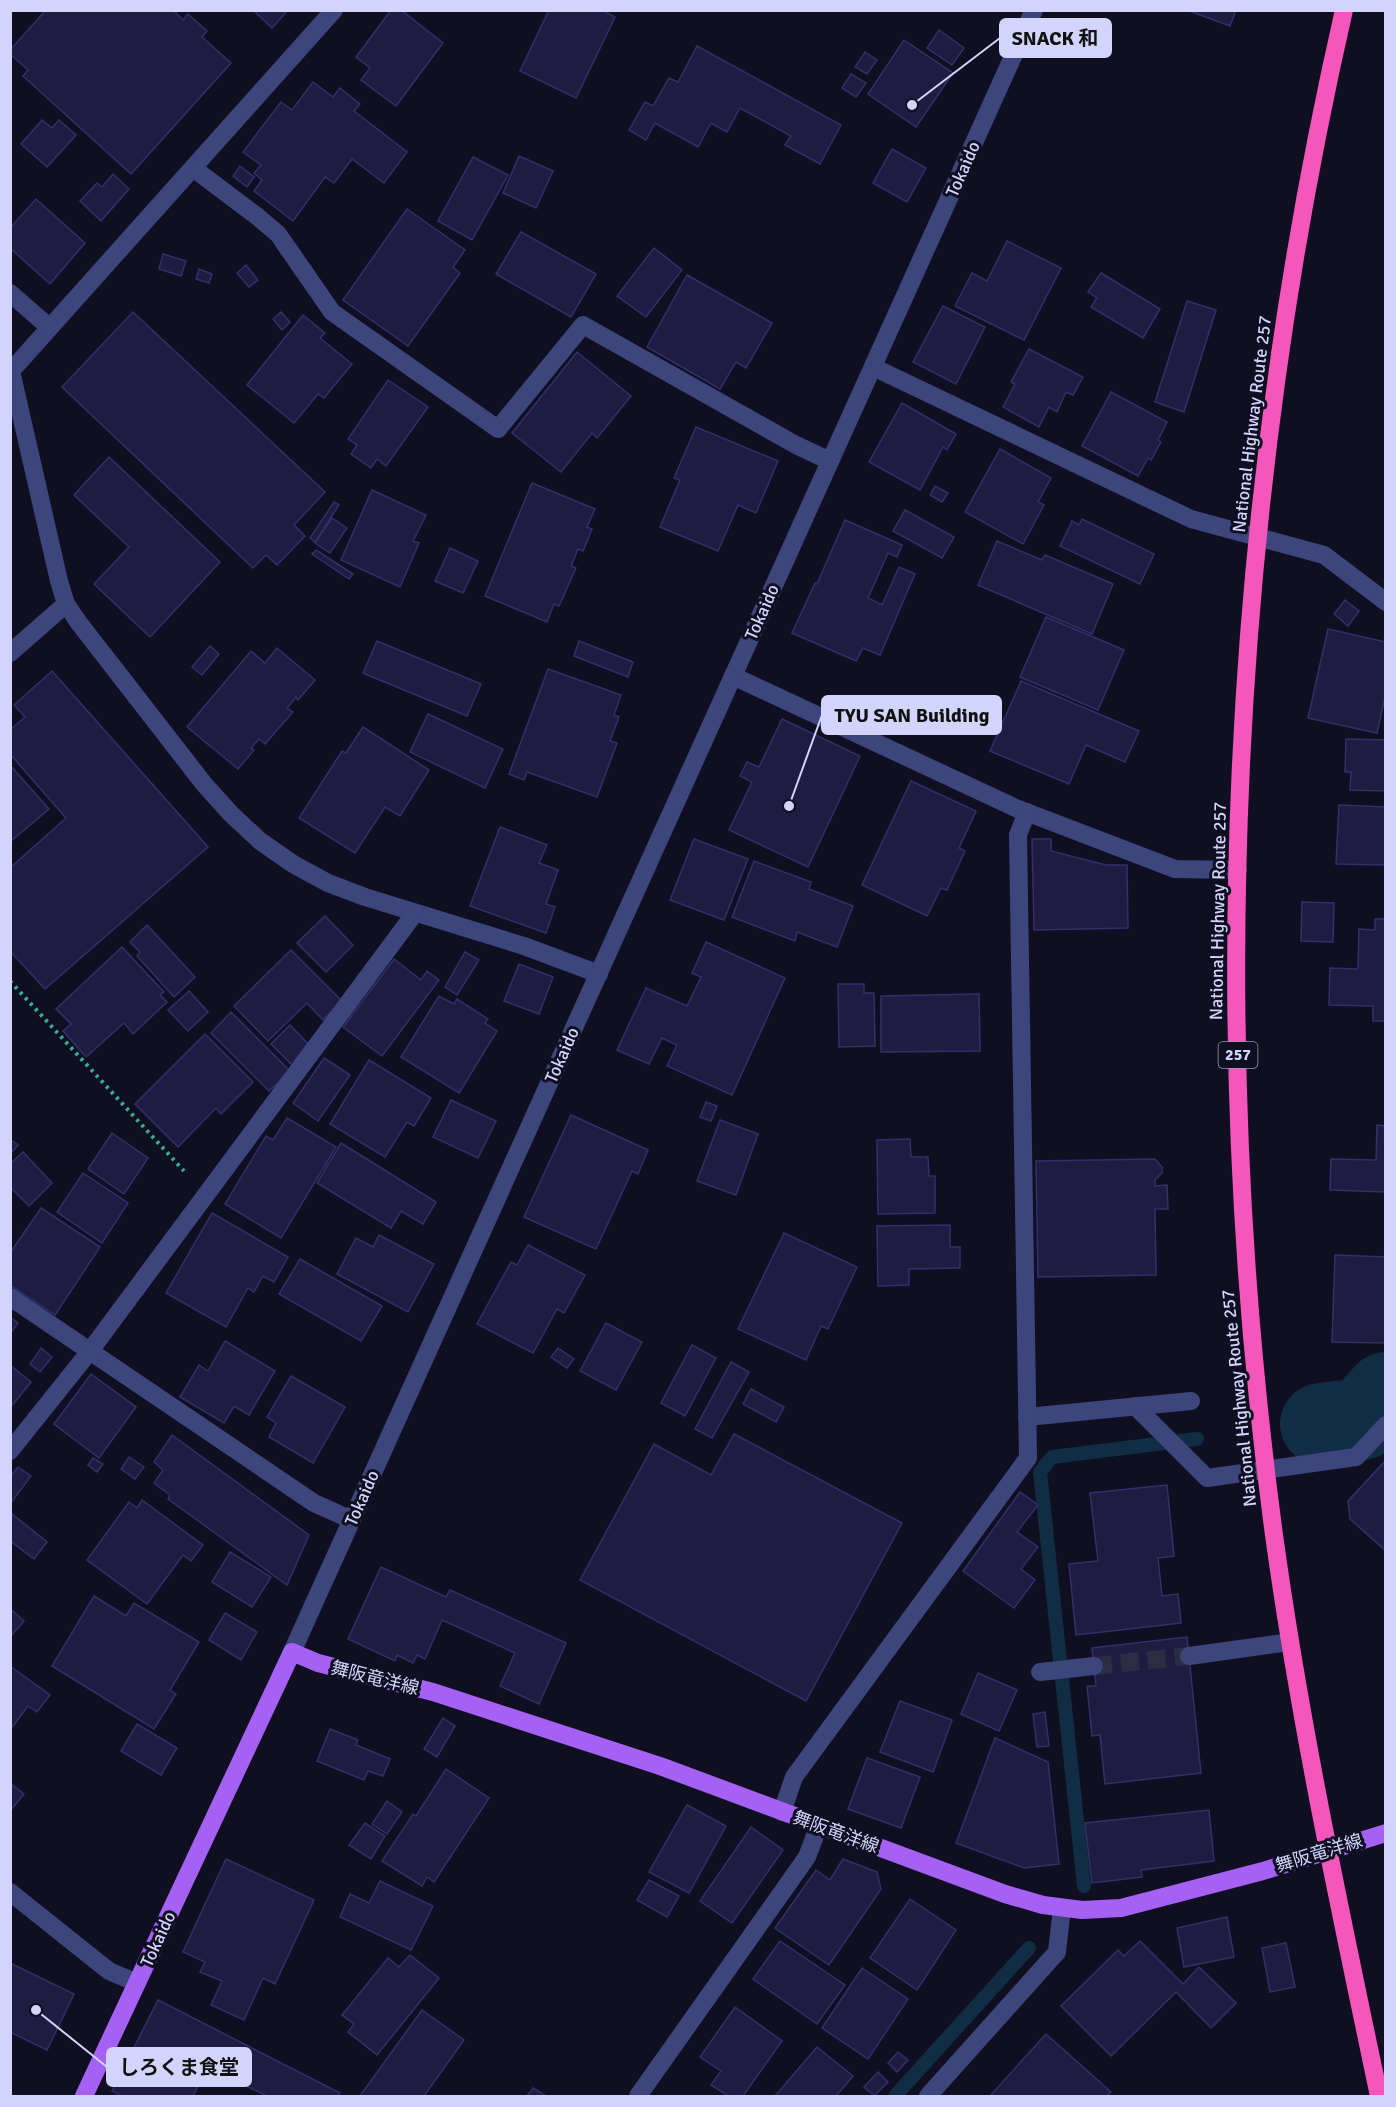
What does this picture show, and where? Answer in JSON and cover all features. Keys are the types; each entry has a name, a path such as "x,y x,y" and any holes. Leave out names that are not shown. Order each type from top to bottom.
{"highway":[{"name":"National Highway Route 257","path":"1344,10 1323,108 1293,272 1276,386 1251,615 1243,730 1238,870 1238,1076 1250,1306 1267,1472 1290,1642 1328,1850 1379,2097"}],"main road":[{"name":"舞阪竜洋線","path":"292,1652 318,1664 433,1692 660,1766 1005,1894 1043,1905 1082,1910 1121,1908 1263,1871 1386,1833"},
{"name":"Tokaido","path":"84,2097 292,1652"}],"street":[{"path":"334,10 11,371 59,581 66,604 79,623 204,784 260,841 293,864 328,883 365,897 524,946 598,974"},
{"name":"Tokaido","path":"292,1652 1034,10"},
{"path":"193,168 278,234 332,312 498,429 583,325 796,446 830,461"},
{"path":"10,293 49,327"},
{"path":"873,367 1191,519 1324,555 1386,602"},
{"path":"10,653 66,604"},
{"path":"733,676 1027,812 1175,869 1238,870"},
{"path":"782,1812 794,1777 1028,1458 1018,835 1027,812"},
{"path":"10,1451 90,1351 415,913"},
{"path":"10,1297 314,1503 352,1520"},
{"path":"1027,1417 1191,1401"},
{"path":"1136,1406 1207,1478 1267,1472 1356,1458 1386,1425"},
{"path":"1189,1656 1290,1642"},
{"path":"1040,1672 1088,1667"},
{"path":"638,2097 807,1857 819,1825"},
{"path":"10,1892 109,1971 137,1983"},
{"path":"928,2097 1057,1952 1062,1908"}],"path":[{"path":"10,981 206,1195"}],"building":[{"path":"46,10 173,10 183,20 188,14 207,31 202,37 231,63 131,174 23,76 28,70 10,54 10,50"},
{"path":"253,10 288,10 272,28"},
{"path":"391,10 401,10 443,43 396,106 361,80 370,68 356,57"},
{"path":"549,10 602,10 615,17 576,98 520,71"},
{"path":"1187,10 1236,10 1230,26"},
{"path":"939,30 964,48 952,65 927,48"},
{"path":"904,40 953,73 916,127 868,94"},
{"path":"697,46 841,125 820,164 785,145 791,136 740,108 727,132 711,123 698,147 655,123 646,140 629,130 645,102 653,106 669,78 678,82"},
{"path":"865,52 877,60 867,74 855,67"},
{"path":"851,74 866,83 856,97 842,88"},
{"path":"313,82 333,97 340,88 360,104 354,111 407,152 384,183 352,159 334,183 325,177 293,221 254,191 262,180 254,173 261,165 243,152 281,102 292,110"},
{"path":"42,120 52,128 59,120 76,135 47,167 21,144"},
{"path":"892,149 926,168 907,202 873,183"},
{"path":"519,156 553,171 536,208 503,193"},
{"path":"473,157 508,175 472,240 438,221"},
{"path":"240,166 254,177 247,187 233,176"},
{"path":"113,174 129,189 101,221 80,201 97,183 102,187"},
{"path":"36,199 85,243 50,284 10,248 10,228"},
{"path":"407,209 465,250 453,267 460,273 408,346 343,300"},
{"path":"521,232 596,274 571,317 496,274"},
{"path":"1007,241 1061,268 1024,340 955,306 972,273 987,281"},
{"path":"654,248 682,270 646,317 617,296"},
{"path":"163,254 186,261 181,276 159,269"},
{"path":"246,265 258,280 249,287 237,273"},
{"path":"199,269 212,274 209,283 196,279"},
{"path":"1101,273 1160,309 1143,338 1091,307 1097,298 1088,292"},
{"path":"687,275 772,323 746,368 736,362 720,389 647,347"},
{"path":"1187,301 1216,310 1184,412 1155,402"},
{"path":"943,306 985,327 956,384 913,362"},
{"path":"133,312 325,492 294,525 305,536 277,565 266,555 253,568 62,387"},
{"path":"281,312 290,322 282,330 273,319"},
{"path":"303,315 325,333 320,338 352,364 324,398 318,394 294,423 247,385"},
{"path":"1029,349 1083,377 1073,395 1066,392 1057,412 1049,407 1039,427 1003,407 1015,384 1011,382"},
{"path":"577,352 631,396 597,438 592,433 561,472 512,433"},
{"path":"388,380 428,407 386,466 377,459 371,468 351,454 357,445 348,439"},
{"path":"1111,392 1167,422 1158,440 1161,442 1151,460 1148,458 1138,476 1082,446"},
{"path":"902,403 956,434 947,450 943,447 920,490 869,462"},
{"path":"696,427 778,461 756,513 738,505 718,551 660,527 680,480 674,478"},
{"path":"1000,449 1051,478 1038,502 1044,505 1023,544 965,512"},
{"path":"109,457 220,562 150,637 94,584 129,547 74,495"},
{"path":"532,483 595,509 587,527 592,529 583,551 578,549 571,566 576,568 559,606 554,604 547,622 485,596"},
{"path":"935,486 948,493 942,502 930,495"},
{"path":"372,490 426,515 413,541 419,543 400,587 341,560"},
{"path":"334,502 339,505 315,542 310,538"},
{"path":"905,510 954,537 942,558 893,531"},
{"path":"332,518 347,528 330,553 315,543"},
{"path":"1082,519 1154,554 1140,584 1060,546 1072,521 1079,525"},
{"path":"845,520 902,545 897,557 888,553 868,598 882,605 899,567 915,574 880,655 863,648 856,661 792,633 815,583 817,584"},
{"path":"997,541 1042,560 1045,555 1113,584 1092,634 978,585"},
{"path":"450,548 478,561 463,593 435,581"},
{"path":"316,550 353,574 349,579 312,554"},
{"path":"1345,600 1359,611 1348,626 1334,614"},
{"path":"1046,617 1124,650 1098,710 1020,677"},
{"path":"1328,629 1386,642 1386,692 1377,733 1308,718"},
{"path":"377,641 481,684 467,716 363,673"},
{"path":"579,641 633,662 628,677 574,656"},
{"path":"210,646 219,654 202,675 192,667"},
{"path":"277,648 315,680 298,700 296,697 287,708 293,712 265,744 259,739 251,748 254,750 238,769 187,727 251,651 265,663"},
{"path":"548,669 621,695 614,715 619,717 610,741 617,743 597,797 527,772 524,780 509,774"},
{"path":"52,671 208,847 45,989 10,951 10,868 66,818 10,754 10,730 25,717 14,705"},
{"path":"1021,681 1139,731 1125,762 1086,745 1069,784 990,751"},
{"path":"428,714 503,749 485,788 410,752"},
{"path":"782,719 860,756 808,867 729,830 752,782 740,776 747,762 759,767"},
{"path":"363,727 429,770 400,816 385,807 355,853 299,818 342,751 346,753"},
{"path":"1346,739 1386,740 1386,791 1350,790 1351,772 1345,772"},
{"path":"10,765 49,809 10,842"},
{"path":"911,781 976,811 959,848 965,851 947,890 941,888 927,916 862,885"},
{"path":"1339,805 1386,807 1386,865 1336,864"},
{"path":"500,827 547,845 539,863 558,870 546,904 555,907 546,933 470,906"},
{"path":"694,839 748,859 724,920 670,900"},
{"path":"1032,839 1051,839 1051,851 1106,865 1127,865 1128,928 1034,930"},
{"path":"754,861 811,882 809,889 853,906 837,947 797,932 795,941 732,917"},
{"path":"1302,902 1334,903 1333,942 1301,941"},
{"path":"325,916 353,945 326,972 297,943"},
{"path":"1375,919 1386,919 1386,1021 1373,1021 1373,1006 1329,1005 1330,968 1358,969 1359,929 1375,930"},
{"path":"147,925 195,977 174,997 137,956 140,952 130,942"},
{"path":"706,942 785,978 732,1095 667,1066 677,1045 662,1038 649,1064 617,1050 646,988 687,1006 701,977 692,973"},
{"path":"122,947 164,992 160,995 167,1002 133,1034 124,1023 86,1057 63,1031 71,1024 56,1009"},
{"path":"291,950 342,1001 323,1020 307,1003 268,1041 234,1006"},
{"path":"465,952 479,960 457,995 445,987"},
{"path":"394,959 421,980 427,971 439,980 382,1056 343,1027"},
{"path":"519,964 553,977 539,1014 504,1001"},
{"path":"838,984 864,984 864,993 874,993 875,1046 839,1047"},
{"path":"189,991 208,1012 188,1031 168,1010"},
{"path":"979,994 980,1051 881,1052 881,996"},
{"path":"439,996 454,1004 457,999 488,1019 485,1023 497,1031 459,1093 401,1057"},
{"path":"231,1012 290,1071 269,1091 211,1033"},
{"path":"290,1025 311,1047 292,1065 271,1044"},
{"path":"205,1034 253,1082 221,1114 216,1108 178,1147 135,1104"},
{"path":"324,1058 350,1075 318,1121 293,1103"},
{"path":"369,1060 431,1098 414,1126 407,1122 385,1157 330,1124"},
{"path":"451,1100 496,1121 478,1158 433,1137"},
{"path":"706,1102 717,1106 711,1121 700,1117"},
{"path":"571,1115 648,1150 638,1174 632,1171 596,1249 524,1217"},
{"path":"287,1118 336,1147 281,1238 225,1204 266,1136 273,1140"},
{"path":"720,1120 758,1134 736,1195 697,1181"},
{"path":"1377,1125 1386,1126 1386,1192 1330,1190 1331,1159 1376,1160"},
{"path":"112,1133 148,1158 124,1194 88,1169"},
{"path":"10,1139 18,1145 10,1154"},
{"path":"910,1139 911,1157 928,1157 929,1176 935,1176 935,1213 878,1214 877,1140"},
{"path":"341,1143 436,1202 423,1224 401,1211 391,1228 317,1183"},
{"path":"23,1152 52,1183 29,1206 10,1187 10,1164"},
{"path":"1155,1159 1162,1167 1162,1173 1155,1180 1155,1186 1167,1185 1168,1209 1155,1209 1156,1275 1038,1277 1036,1161"},
{"path":"83,1173 128,1203 102,1243 57,1212"},
{"path":"41,1208 100,1247 55,1315 10,1285 10,1253"},
{"path":"212,1213 288,1257 274,1282 263,1276 254,1292 248,1288 226,1327 166,1293"},
{"path":"950,1225 950,1247 960,1247 960,1268 909,1269 909,1285 878,1286 877,1226"},
{"path":"784,1233 857,1267 828,1329 821,1326 806,1360 738,1329"},
{"path":"379,1235 434,1264 408,1312 337,1274 356,1238 373,1247"},
{"path":"528,1245 585,1275 564,1313 557,1309 533,1353 477,1324 511,1262 517,1265"},
{"path":"1335,1255 1386,1257 1386,1343 1332,1342"},
{"path":"300,1259 382,1306 361,1341 279,1294"},
{"path":"10,1317 18,1323 10,1334"},
{"path":"606,1323 642,1342 616,1390 580,1371"},
{"path":"225,1341 275,1371 249,1415 234,1406 224,1423 180,1397 199,1365 208,1371"},
{"path":"692,1345 716,1358 685,1416 661,1403"},
{"path":"41,1348 52,1357 40,1372 30,1364"},
{"path":"558,1348 574,1359 567,1368 551,1357"},
{"path":"731,1362 749,1372 712,1438 695,1429"},
{"path":"10,1365 31,1382 10,1408"},
{"path":"91,1374 136,1407 99,1458 54,1424"},
{"path":"291,1376 345,1407 313,1463 269,1437 276,1423 267,1417"},
{"path":"751,1389 784,1407 776,1422 743,1404"},
{"path":"734,1434 902,1523 806,1701 580,1580 654,1444 711,1475"},
{"path":"172,1435 309,1535 287,1585 168,1499 170,1495 154,1483 163,1470 154,1462"},
{"path":"129,1457 144,1467 135,1479 121,1469"},
{"path":"93,1458 103,1464 97,1472 88,1465"},
{"path":"1386,1460 1386,1551 1350,1519 1348,1501"},
{"path":"18,1467 31,1476 10,1504 10,1477"},
{"path":"1167,1485 1174,1556 1158,1558 1162,1596 1178,1594 1181,1623 1076,1635 1069,1564 1098,1561 1090,1493"},
{"path":"1020,1492 1038,1505 1017,1532 1038,1547 1021,1569 1035,1580 1014,1608 963,1571"},
{"path":"142,1500 203,1545 191,1561 183,1555 147,1604 87,1560 129,1502 137,1508"},
{"path":"12,1514 47,1542 34,1559 10,1541"},
{"path":"230,1552 271,1577 252,1607 212,1582"},
{"path":"381,1567 446,1597 450,1590 566,1643 539,1704 500,1686 515,1653 442,1620 425,1659 417,1655 413,1663 397,1655 395,1661 348,1639"},
{"path":"94,1596 126,1616 134,1603 199,1642 170,1690 176,1694 154,1729 52,1666"},
{"path":"13,1611 24,1621 12,1635 10,1613"},
{"path":"225,1613 257,1632 241,1660 209,1640"},
{"path":"1187,1637 1201,1773 1105,1784 1100,1735 1092,1736 1087,1686 1096,1686 1092,1648"},
{"path":"10,1666 50,1695 37,1712 28,1706 10,1730"},
{"path":"978,1673 1017,1690 999,1731 961,1714"},
{"path":"900,1701 952,1720 933,1772 880,1752"},
{"path":"1045,1712 1049,1746 1037,1747 1033,1714"},
{"path":"443,1718 455,1726 437,1757 424,1749"},
{"path":"137,1724 177,1748 161,1775 121,1751"},
{"path":"330,1729 358,1740 356,1745 390,1759 383,1776 368,1771 364,1780 317,1761"},
{"path":"995,1738 1048,1762 1059,1864 1024,1868 956,1843"},
{"path":"867,1758 920,1777 901,1828 848,1809"},
{"path":"446,1769 489,1798 434,1882 427,1877 422,1886 382,1861 413,1814 416,1816"},
{"path":"10,1783 24,1794 10,1811"},
{"path":"387,1801 402,1812 387,1834 372,1824"},
{"path":"687,1805 726,1826 689,1893 649,1872"},
{"path":"1209,1810 1214,1861 1141,1870 1142,1877 1092,1883 1085,1823"},
{"path":"365,1823 385,1836 371,1859 349,1845"},
{"path":"751,1827 783,1850 732,1923 700,1901"},
{"path":"226,1859 314,1900 275,1984 263,1978 244,2020 211,2005 222,1981 200,1972 205,1962 183,1952"},
{"path":"843,1859 877,1872 881,1889 829,1965 775,1928 816,1870 830,1880"},
{"path":"649,1880 679,1896 667,1917 637,1900"},
{"path":"380,1881 433,1906 411,1950 340,1917 350,1894 369,1903"},
{"path":"910,1899 956,1930 917,1990 870,1958"},
{"path":"1227,1917 1234,1957 1184,1967 1177,1928"},
{"path":"780,1941 845,1985 817,2024 753,1979"},
{"path":"1140,1941 1183,1984 1199,1967 1236,2003 1211,2028 1176,1992 1111,2056 1061,2006 1118,1950 1124,1956"},
{"path":"1286,1943 1295,1987 1270,1992 1262,1948"},
{"path":"410,1955 439,1978 377,2055 348,2032 354,2024 342,2015 388,1958 399,1967"},
{"path":"10,1963 74,1994 47,2050 10,2032"},
{"path":"862,1968 908,1999 868,2059 822,2028"},
{"path":"158,2000 340,2093 338,2096 267,2096 208,2067 193,2096 122,2096 112,2091"},
{"path":"735,2007 782,2041 743,2096 728,2096 711,2085 721,2071 700,2057"},
{"path":"422,2010 464,2040 424,2096 360,2096"},
{"path":"1046,2034 1111,2092 1107,2096 990,2096"},
{"path":"817,2047 853,2076 836,2096 775,2096"},
{"path":"898,2052 908,2060 897,2072 888,2063"},
{"path":"878,2072 888,2082 874,2096 864,2087"},
{"path":"533,2088 546,2096 527,2096"}],"waterway":[{"path":"1321,1424 1362,1419 1386,1393"},
{"path":"1084,1886 1040,1472 1052,1457 1197,1439"},
{"path":"895,2096 1029,1948"}],"tunnel":[{"path":"1094,1666 1189,1656"}],"place":[{"name":"SNACK 和","path":"912,105"},
{"name":"TYU SAN Building","path":"789,806"},
{"name":"しろくま食堂","path":"36,2010"}]}
